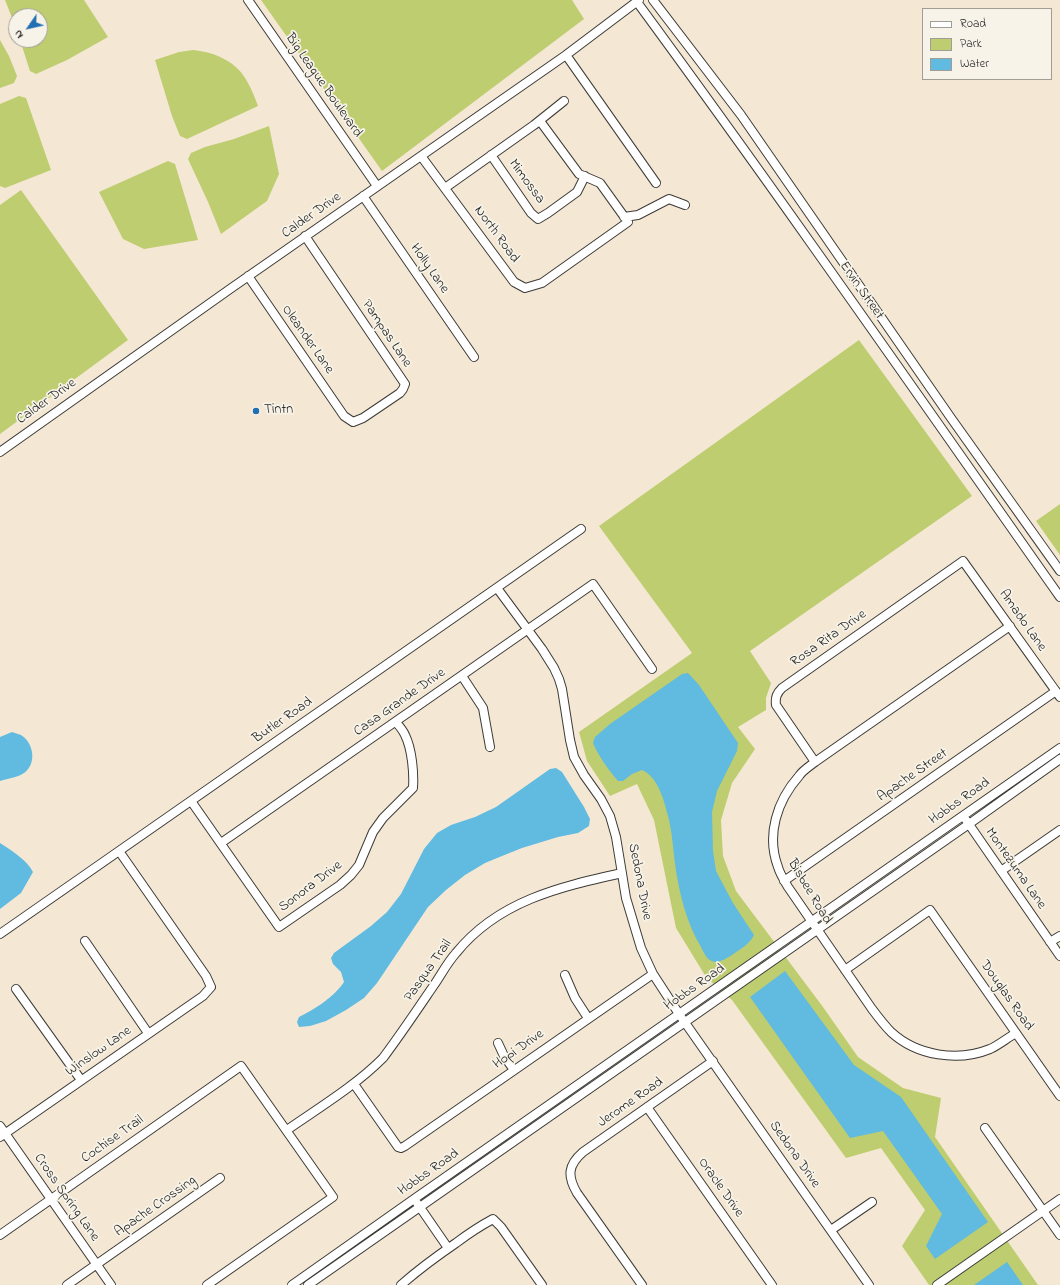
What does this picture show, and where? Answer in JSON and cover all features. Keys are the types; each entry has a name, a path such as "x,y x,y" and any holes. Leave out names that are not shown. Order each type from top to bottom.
{"street":[{"name":"Big League Boulevard","path":"248,0 377,186"},
{"name":"Ervin Street","path":"653,0 741,114 951,418 1060,571"},
{"name":"Calder Drive","path":"0,452 305,236 566,55 638,1"},
{"name":"Ervin Street","path":"638,1 798,224 1060,597"},
{"path":"566,55 656,183"},
{"path":"534,125 564,102"},
{"path":"445,188 540,121 579,174 600,183 624,218 638,215 669,199 685,205"},
{"name":"Mimossa","path":"491,155 531,213 538,219 577,192 585,176"},
{"name":"North Road","path":"422,156 514,282 525,288 542,283 628,222 624,218"},
{"name":"Holly Lane","path":"363,196 474,357"},
{"name":"Pampas Lane","path":"305,236 404,384 400,394 363,418 353,422 346,417"},
{"name":"Oleander Lane","path":"248,276 346,417"},
{"name":"Butler Road","path":"0,934 581,530"},
{"name":"Amado Lane","path":"963,561 1058,694"},
{"name":"Rosa Rita Drive","path":"815,762 776,705 775,699 777,693 963,561"},
{"name":"Casa Grande Drive","path":"221,843 593,584 652,669"},
{"name":"Sedona Drive","path":"497,588 542,649 559,679 574,757 610,816 616,837 631,920 641,948 653,974 870,1285"},
{"name":"Bisbee Road","path":"1010,626 800,774 786,792 774,821 773,835 776,861 784,881 882,1023 892,1033 901,1040 919,1049 930,1053 950,1056 963,1056 991,1049 1016,1033"},
{"path":"462,676 483,708 490,747"},
{"name":"Apache Street","path":"784,881 1058,694"},
{"name":"Sonora Drive","path":"221,843 279,928 340,885 350,875 359,865 373,832 393,807 413,788 414,777 408,743 405,734 396,722"},
{"name":"Hobbs Road","path":"292,1285 414,1198 1060,748"},
{"name":"Hobbs Road","path":"308,1285 1060,759"},
{"path":"191,801 221,843"},
{"name":"Montezuma Lane","path":"963,816 1060,956"},
{"path":"1001,871 1060,830"},
{"name":"Winslow Lane","path":"3,1136 148,1033 203,996 211,987 206,976 119,851"},
{"name":"Pasqua Trail","path":"287,1130 354,1084 383,1058 455,953 471,936 494,917 519,903 554,890 622,873"},
{"name":"Douglas Road","path":"845,970 930,910 1060,1096"},
{"path":"1050,942 1060,936"},
{"path":"85,941 148,1033"},
{"name":"Hopi Drive","path":"354,1084 398,1147 401,1148 653,974"},
{"path":"565,975 575,998 588,1018"},
{"path":"16,988 81,1080"},
{"path":"498,1043 504,1056 514,1070"},
{"name":"Jerome Road","path":"642,1285 577,1193 573,1186 570,1171 574,1161 583,1152 713,1061"},
{"name":"Cochise Trail","path":"0,1235 241,1066 287,1130"},
{"name":"Oracle Drive","path":"647,1107 772,1285"},
{"name":"Cross Spring Lane","path":"0,1126 3,1136 51,1199 111,1285"},
{"path":"985,1128 1060,1235"},
{"path":"207,1285 333,1197 287,1130"},
{"name":"Apache Crossing","path":"68,1285 220,1178"},
{"path":"414,1198 448,1248"},
{"path":"937,1285 1060,1199"},
{"path":"831,1230 872,1202"},
{"path":"401,1285 413,1274 448,1248 493,1219 539,1284"},
{"path":"344,1248 350,1256"}],"green space":[{"path":"5,0 84,0 108,37 67,60 36,74 30,71 23,48 48,48 48,8 8,8"},
{"path":"261,0 572,0 584,19 382,171"},
{"path":"0,40 9,56 17,76 14,83 0,88"},
{"path":"193,50 209,53 225,59 238,69 251,88 258,106 187,139 180,136 172,116 155,60 179,52"},
{"path":"19,96 26,98 51,170 5,188 0,186 0,104"},
{"path":"269,126 279,174 267,201 221,234 188,159 191,153 205,147 234,139"},
{"path":"168,161 175,164 198,240 144,249 123,239 99,192"},
{"path":"21,190 128,340 0,434 0,205"},
{"path":"859,340 972,496 750,651 771,683 766,698 766,710 738,727 755,749 732,783 721,820 723,856 736,891 823,1007 858,1057 903,1088 941,1098 935,1137 1038,1285 929,1285 902,1246 925,1210 881,1148 846,1158 732,1000 706,977 676,928 654,820 637,784 610,796 587,761 579,732 692,653 599,526"},
{"path":"1060,504 1060,555 1036,521"}],"water":[{"path":"688,673 699,685 738,743 737,751 717,791 712,812 713,851 716,871 733,903 754,935 750,941 732,955 722,961 717,962 710,960 706,956 687,917 675,864 669,822 660,790 648,773 642,770 632,774 623,781 618,781 604,763 593,743 595,737 610,724 682,674"},
{"path":"12,732 21,735 29,743 32,754 31,764 24,773 0,781 0,737"},
{"path":"556,768 562,772 584,807 590,819 589,826 578,833 558,837 522,848 485,863 465,875 428,907 377,983 364,998 326,1021 310,1026 299,1027 297,1022 299,1017 324,1002 344,982 341,972 333,964 331,958 334,953 371,926 387,912 401,894 424,849 437,833 451,825 475,817 496,807 550,769"},
{"path":"0,843 23,859 33,872 21,893 0,909"},
{"path":"785,971 854,1065 901,1097 988,1222 935,1259 926,1246 942,1214 883,1131 850,1138 750,997"},
{"path":"1007,1262 1023,1285 974,1285"}],"place":[{"name":"Tintn","path":"256,411"}]}
